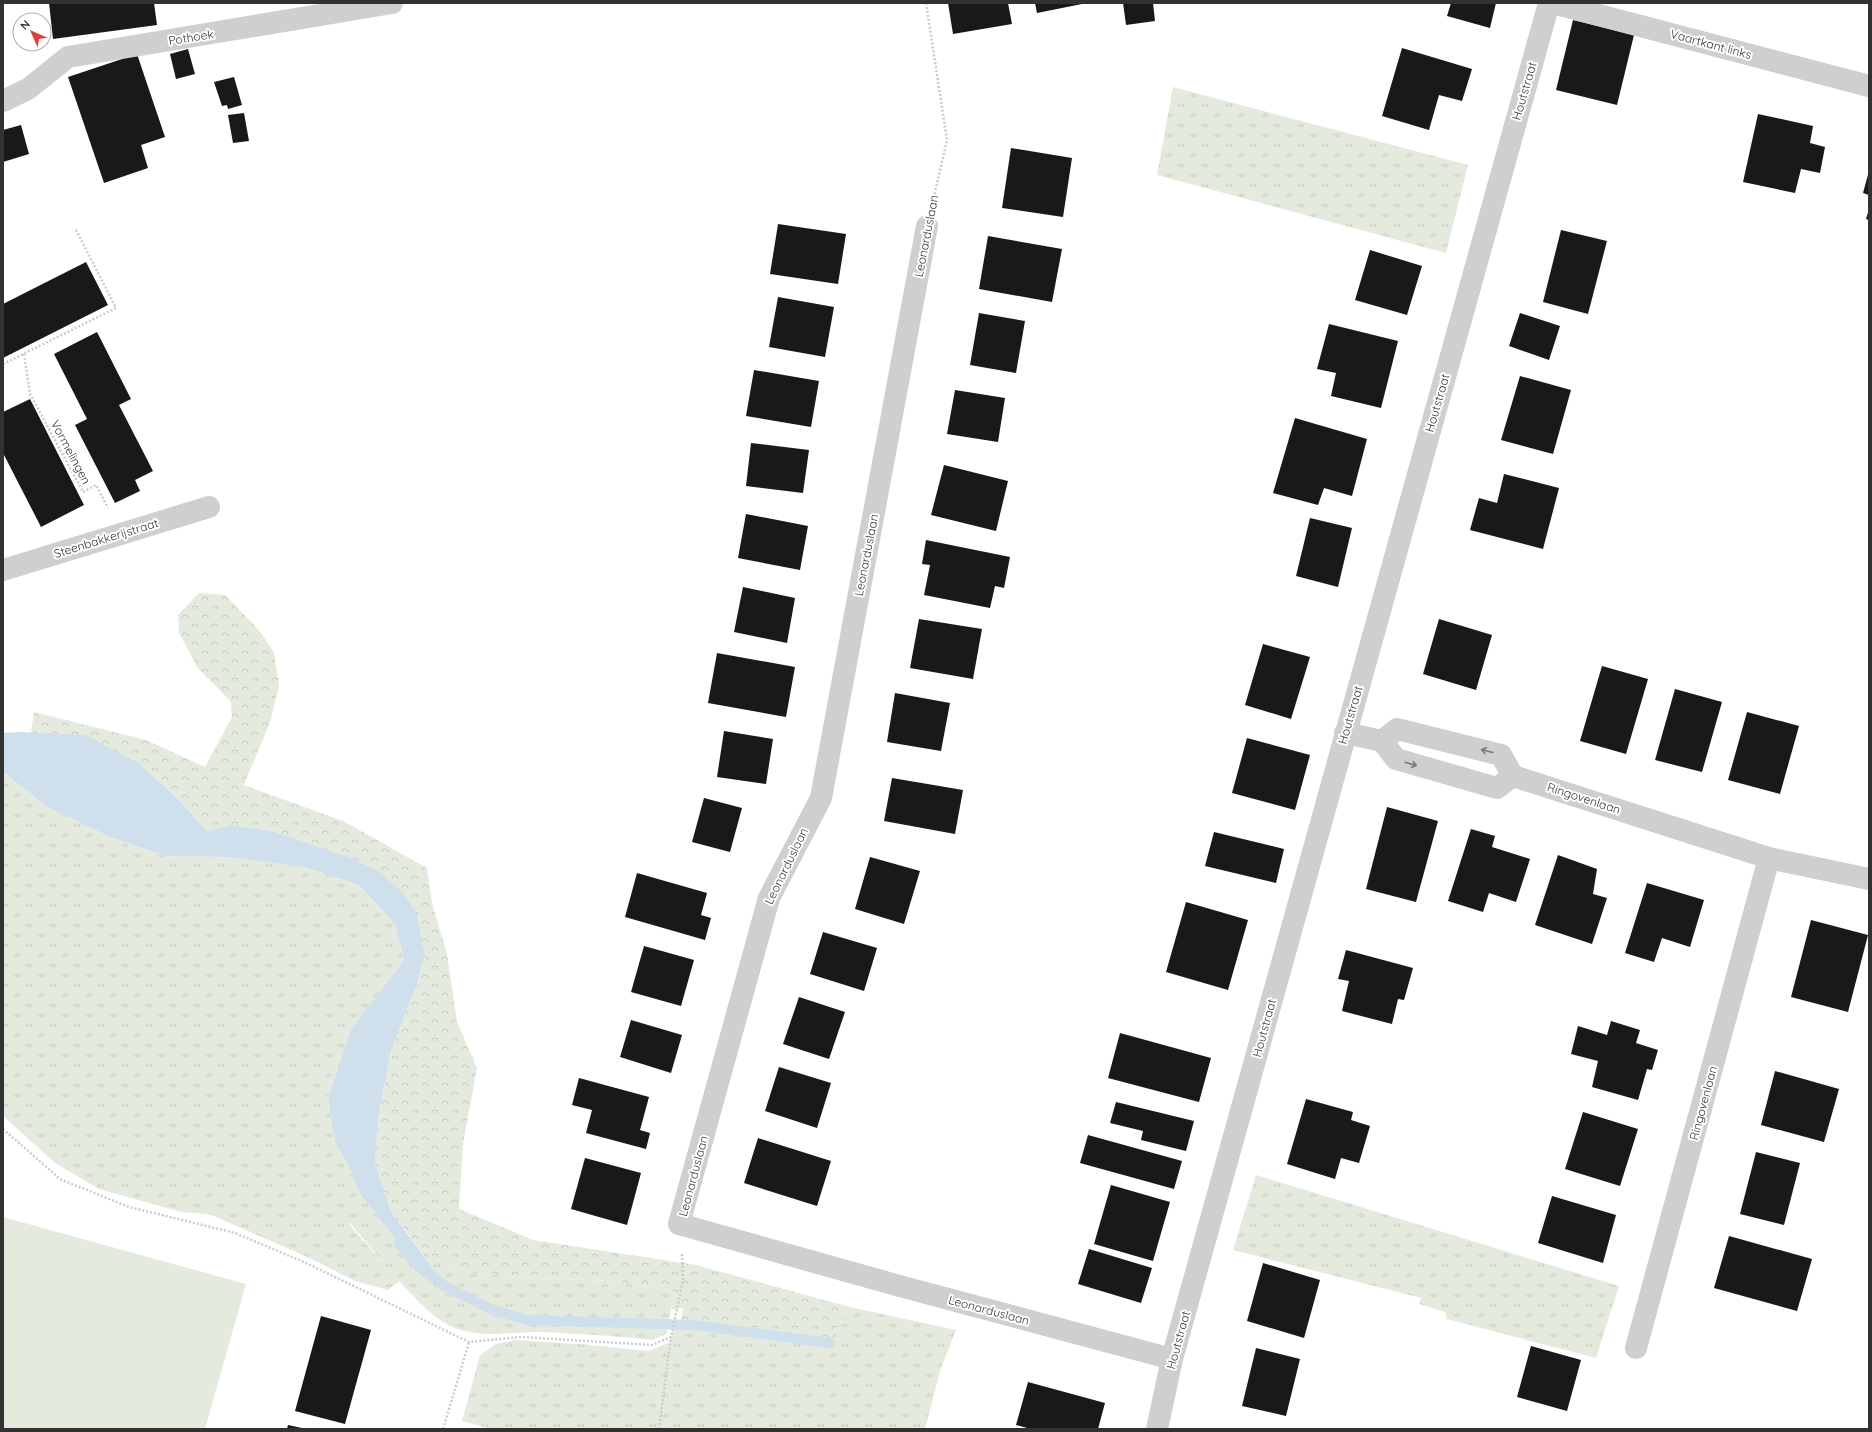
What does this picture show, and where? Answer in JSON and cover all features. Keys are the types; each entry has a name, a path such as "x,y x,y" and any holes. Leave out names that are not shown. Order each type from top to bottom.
{"street":[{"name":"Pothoek","path":"3,101 28,89 68,57 392,3"},
{"name":"Houtstraat","path":"1157,1429 1172,1359 1549,3"},
{"name":"Vaartkant links","path":"1552,3 1869,86"},
{"name":"Leonarduslaan","path":"927,226 821,798 768,898 679,1224 903,1287 1172,1359"},
{"name":"Steenbakkerijstraat","path":"3,570 209,507"},
{"path":"1345,733 1382,741 1396,759 1497,788 1513,776 1501,755 1397,729 1382,741"},
{"name":"Ringovenlaan","path":"1513,776 1769,858 1869,880"},
{"name":"Ringovenlaan","path":"1636,1348 1769,858"}],"path":[{"name":"Leonarduslaan","path":"926,3 947,140 927,226"},
{"path":"3,364 116,308 76,230"},
{"name":"Vormelingen","path":"24,354 30,394 83,492 96,485 122,533"},
{"path":"3,1129 60,1180 129,1207 235,1233 306,1263 469,1342 521,1337 652,1345 671,1336"},
{"path":"659,1429 671,1336 684,1281 679,1224"},
{"path":"443,1429 469,1342"}],"green space":[{"path":"1173,87 1468,165 1446,253 1157,175"},
{"path":"199,593 225,595 258,629 274,652 279,686 270,722 244,785 343,821 427,868 432,903 447,954 457,1022 477,1068 463,1144 459,1209 533,1240 696,1265 850,1307 834,1332 830,1343 681,1324 683,1308 671,1309 674,1291 611,1281 515,1277 475,1273 437,1260 414,1242 391,1212 375,1163 378,1118 391,1051 416,987 425,955 417,914 301,841 272,831 231,825 207,831 179,800 139,763 31,733 34,712 146,740 205,767 232,717 231,702 197,667 179,633 178,615"},
{"path":"3,772 49,808 110,837 166,856 227,857 304,867 359,885 395,924 404,960 351,1029 328,1097 332,1129 336,1144 346,1161 361,1195 413,1260 444,1286 475,1301 452,1286 432,1267 414,1242 437,1260 475,1273 515,1277 611,1281 674,1291 667,1333 653,1340 543,1332 480,1334 461,1330 443,1322 427,1310 399,1281 388,1290 355,1281 305,1256 209,1214 181,1212 99,1189 55,1163 3,1116","holes":["350,1223 386,1266 352,1228"]},
{"path":"1256,1175 1619,1286 1596,1358 1447,1319 1445,1312 1419,1304 1421,1298 1233,1250"},
{"path":"3,1217 246,1284 205,1429 3,1429"},
{"path":"850,1307 956,1330 941,1368 925,1429 491,1429 462,1421 480,1355 496,1344 515,1340 580,1344 649,1351 670,1342 673,1330 681,1324 767,1334 834,1332"}],"water":[{"path":"20,732 85,735 139,763 179,800 207,831 231,825 272,831 351,858 380,872 403,893 417,914 425,955 416,987 391,1051 378,1118 375,1163 391,1212 432,1267 452,1286 478,1303 444,1286 413,1260 399,1244 361,1195 346,1161 336,1144 332,1129 328,1097 351,1029 404,960 395,924 359,885 304,867 227,857 166,856 110,837 49,808 3,772 3,733"}],"building":[{"path":"49,3 154,3 157,25 53,39 52,12 50,12"},
{"path":"948,3 1008,3 1012,24 953,34"},
{"path":"1035,3 1082,3 1082,4 1037,13"},
{"path":"1123,3 1153,3 1155,21 1126,25"},
{"path":"1451,3 1496,3 1490,28 1447,16"},
{"path":"1573,20 1634,35 1617,105 1556,90"},
{"path":"1402,48 1472,69 1462,101 1439,95 1429,130 1382,116"},
{"path":"188,49 195,74 176,79 170,54"},
{"path":"137,54 165,137 141,145 148,168 104,183 68,77"},
{"path":"234,77 242,105 228,109 227,105 222,106 214,82"},
{"path":"244,113 249,141 233,143 228,115"},
{"path":"1758,114 1813,126 1810,143 1825,147 1820,173 1801,169 1795,193 1743,182"},
{"path":"21,125 29,154 3,162 3,130"},
{"path":"1011,148 1072,158 1063,217 1002,208"},
{"path":"1869,171 1869,195 1863,193"},
{"path":"1869,209 1869,220 1866,219"},
{"path":"778,224 846,234 838,284 770,274"},
{"path":"1561,230 1607,241 1588,314 1543,302"},
{"path":"988,236 1062,249 1052,302 979,289"},
{"path":"1370,250 1422,266 1407,315 1355,300"},
{"path":"86,262 108,305 3,358 3,304"},
{"path":"778,297 834,307 825,357 769,347"},
{"path":"979,313 1025,321 1016,373 970,365"},
{"path":"1520,313 1560,326 1549,360 1509,346"},
{"path":"1329,324 1398,341 1381,408 1331,396 1336,373 1317,369"},
{"path":"97,332 131,399 119,405 153,471 135,480 140,491 115,503 75,425 87,419 54,354"},
{"path":"754,370 819,381 811,427 746,416"},
{"path":"1520,376 1571,390 1553,454 1501,440"},
{"path":"955,390 1005,398 998,442 947,434"},
{"path":"30,399 84,505 41,527 3,453 3,412"},
{"path":"1295,418 1367,439 1352,496 1324,488 1318,505 1273,493"},
{"path":"751,443 809,450 803,493 746,486"},
{"path":"944,465 1008,481 996,531 931,515"},
{"path":"1504,474 1559,488 1543,549 1470,530 1479,498 1497,503"},
{"path":"746,514 808,526 800,570 738,558"},
{"path":"1310,518 1352,528 1338,587 1296,576"},
{"path":"926,540 1010,557 1004,588 995,586 990,608 924,595 930,565 922,564"},
{"path":"743,587 795,598 787,643 734,632"},
{"path":"919,619 982,629 973,679 910,668"},
{"path":"1439,619 1492,635 1476,690 1423,674"},
{"path":"1263,644 1310,657 1291,719 1245,705"},
{"path":"717,653 795,667 786,717 708,703"},
{"path":"1602,666 1648,679 1626,754 1580,741"},
{"path":"1675,689 1722,702 1702,772 1655,760"},
{"path":"895,693 950,703 941,751 887,742"},
{"path":"1747,712 1799,726 1780,794 1728,780"},
{"path":"724,731 773,739 766,784 717,777"},
{"path":"1247,738 1310,755 1295,810 1232,793"},
{"path":"892,778 963,790 955,834 884,821"},
{"path":"704,798 742,808 730,852 692,842"},
{"path":"1387,807 1438,821 1416,902 1366,889"},
{"path":"1471,829 1495,836 1492,847 1530,859 1516,902 1489,893 1483,912 1448,901"},
{"path":"1214,832 1284,849 1276,883 1205,866"},
{"path":"1558,855 1597,869 1593,894 1607,898 1592,944 1535,925"},
{"path":"870,857 920,871 904,924 855,909"},
{"path":"637,873 707,893 701,915 711,918 705,940 625,917"},
{"path":"1647,883 1704,900 1690,947 1662,938 1654,962 1625,953"},
{"path":"1186,902 1248,920 1228,990 1166,972"},
{"path":"1811,920 1868,935 1848,1012 1791,997"},
{"path":"823,932 877,948 864,991 810,974"},
{"path":"644,946 694,960 681,1006 631,992"},
{"path":"1346,950 1413,968 1404,1000 1398,999 1392,1024 1342,1011 1349,981 1338,979"},
{"path":"799,997 845,1012 829,1059 783,1044"},
{"path":"631,1020 682,1035 671,1073 620,1057"},
{"path":"1611,1021 1640,1030 1636,1043 1658,1050 1652,1070 1647,1069 1638,1100 1592,1087 1598,1061 1571,1054 1578,1026 1607,1035"},
{"path":"1120,1033 1211,1058 1199,1102 1108,1078"},
{"path":"779,1067 831,1083 817,1128 765,1111"},
{"path":"1775,1071 1839,1089 1824,1142 1761,1125"},
{"path":"579,1078 649,1097 640,1130 650,1133 646,1149 586,1133 592,1110 572,1105"},
{"path":"1306,1099 1353,1112 1351,1120 1370,1126 1359,1163 1341,1158 1335,1179 1287,1164"},
{"path":"1116,1102 1194,1121 1186,1151 1141,1140 1143,1131 1110,1123"},
{"path":"1583,1112 1638,1129 1620,1186 1565,1169"},
{"path":"1088,1135 1182,1161 1174,1189 1080,1163"},
{"path":"758,1138 831,1161 817,1206 744,1183"},
{"path":"1756,1152 1800,1163 1784,1225 1740,1214"},
{"path":"585,1158 641,1173 627,1225 571,1209"},
{"path":"1111,1185 1170,1202 1153,1261 1094,1244"},
{"path":"1552,1196 1616,1215 1603,1263 1538,1243"},
{"path":"1729,1236 1812,1259 1797,1311 1714,1288"},
{"path":"1089,1249 1152,1268 1141,1303 1078,1284"},
{"path":"1263,1263 1320,1280 1304,1338 1247,1321"},
{"path":"321,1316 371,1330 345,1424 295,1411"},
{"path":"1531,1346 1581,1360 1567,1411 1517,1397"},
{"path":"1256,1348 1300,1359 1286,1416 1242,1406"},
{"path":"1028,1382 1105,1403 1098,1429 1031,1429 1016,1425"},
{"path":"288,1425 302,1428 302,1429 287,1429"}],"waterway":[{"path":"399,1244 419,1267 444,1286 493,1310 527,1320 694,1325 830,1343"}]}
